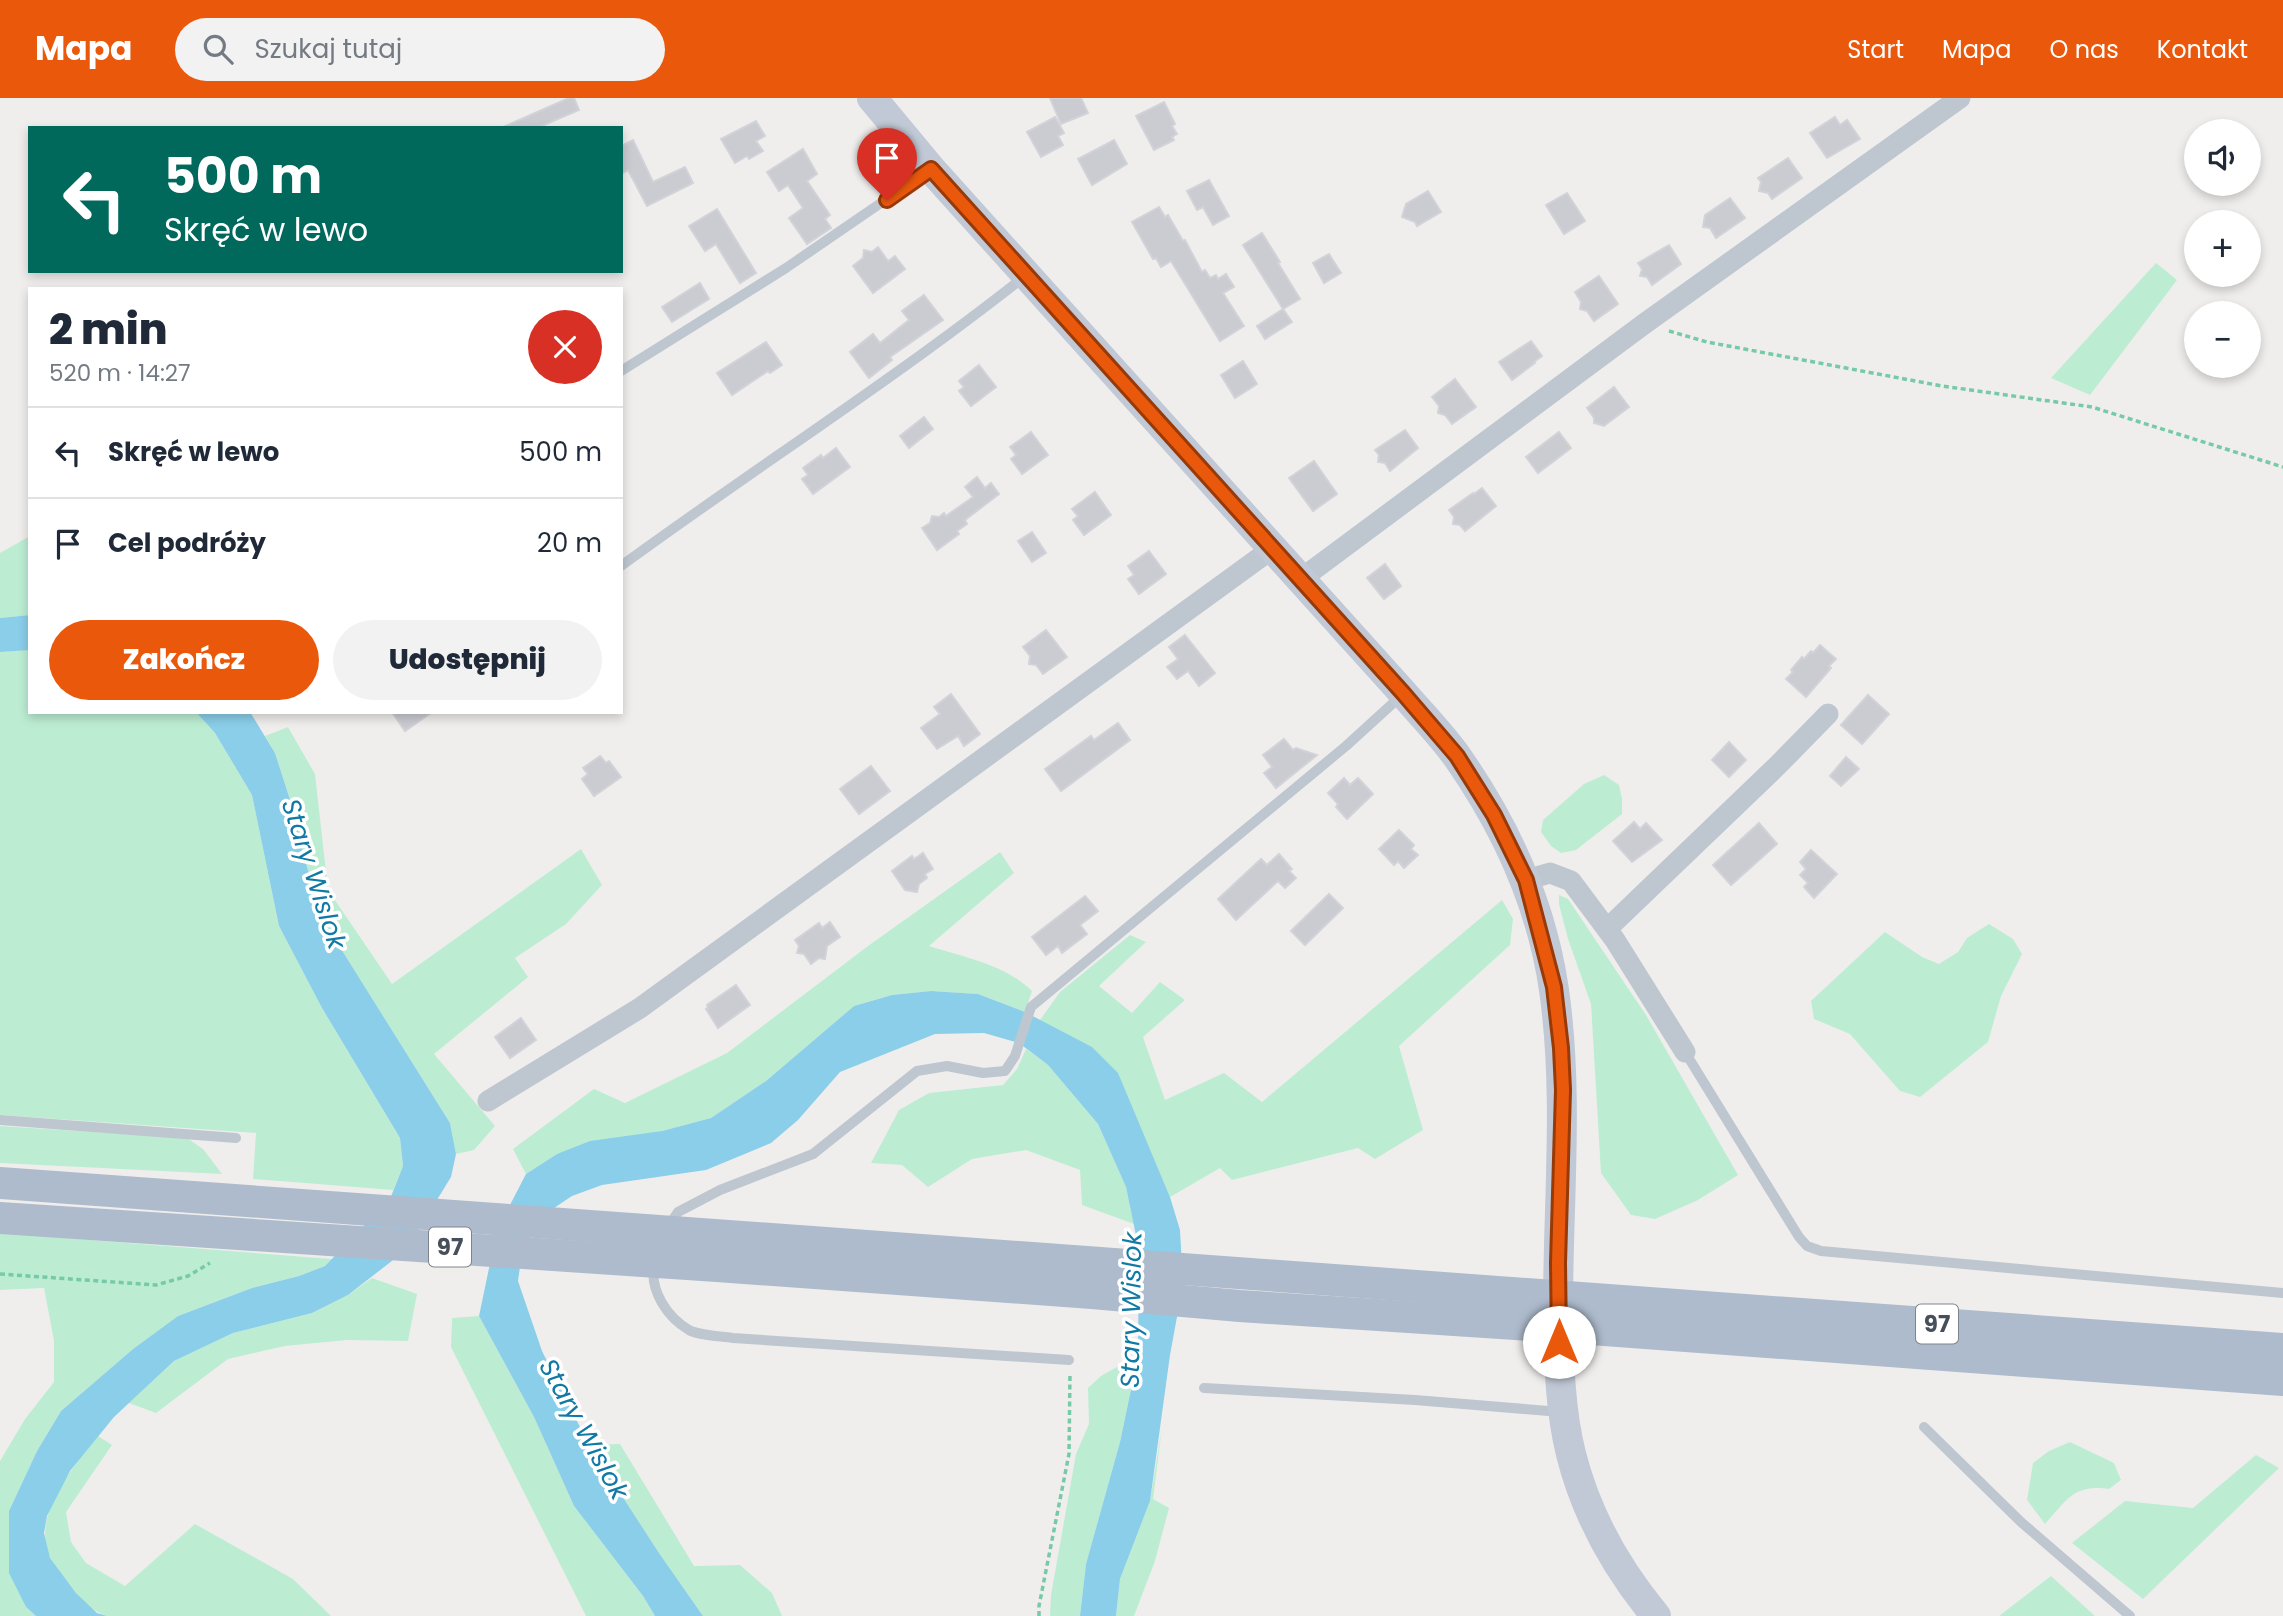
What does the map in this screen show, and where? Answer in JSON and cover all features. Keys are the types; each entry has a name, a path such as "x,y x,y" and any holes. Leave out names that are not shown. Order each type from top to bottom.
{"main road":[{"name":"97","path":"0,1182 1241,1273 1518,1308 2283,1380"},
{"name":"97","path":"0,1218 717,1266 1240,1306 1518,1308"},
{"name":"97","path":"1591,1314 2283,1349"}],"street":[{"path":"872,98 931,169 1403,693 1463,766 1494,815 1526,880 1554,987 1563,1090 1558,1263 1559,1369 1571,1454 1584,1496 1606,1546 1635,1591 1657,1616"},
{"path":"1301,579 1644,324 1960,98"},
{"path":"488,1101 640,1008 1273,548"},
{"path":"1607,929 1828,714"},
{"path":"1526,880 1550,873 1572,881 1607,929 1685,1052"}],"lane":[{"path":"623,370 786,268 931,169"},
{"path":"623,565 1027,275"},
{"path":"1069,1360 733,1338 691,1331 668,1312 655,1290 653,1273 657,1247 678,1212 720,1190 813,1154 917,1071 947,1066 984,1073 1005,1071 1015,1056 1031,1007 1346,746 1403,693"},
{"path":"1685,1052 1807,1246 1821,1251 1891,1258 2283,1293"},
{"path":"0,1120 236,1138"},
{"path":"1204,1388 1564,1412"},
{"path":"1924,1427 2021,1522 2130,1616"}],"path":[{"path":"1644,324 1707,342 1942,386 2092,407 2283,467"},
{"path":"0,1274 156,1286 188,1276 211,1263"},
{"path":"1039,1616 1069,1454 1069,1360"}],"green space":[{"path":"2156,263 2177,280 2090,395 2051,378"},
{"path":"28,537 28,615 0,618 0,553"},
{"path":"28,650 28,714 198,714 215,733 252,795 279,926 322,1008 400,1138 403,1166 393,1190 253,1179 256,1133 0,1115 0,652"},
{"path":"288,727 315,774 328,890 392,984 581,849 602,885 566,924 515,958 528,977 434,1054 495,1126 474,1150 456,1154 450,1123 323,920 293,809 275,753 265,736"},
{"path":"1604,775 1619,785 1622,814 1576,850 1561,853 1551,846 1541,832 1543,820 1584,784"},
{"path":"1000,852 1014,873 929,946 997,968 1022,982 1032,991 1025,1012 978,994 931,991 892,995 854,1006 766,1081 711,1118 557,1154 526,1174 513,1149 594,1089 625,1103 727,1053 868,946"},
{"path":"1559,895 1568,899 1646,1015 1738,1175 1698,1200 1655,1219 1631,1215 1601,1173 1591,1004 1568,939"},
{"path":"1502,900 1513,919 1510,945 1399,1046 1423,1130 1375,1159 1358,1148 1232,1180 1220,1168 1170,1197 1117,1073 1040,1020 1060,992 1130,935 1146,942 1099,986 1132,1013 1160,982 1185,1000 1143,1037 1165,1100 1224,1073 1262,1102"},
{"path":"1989,924 2013,939 2022,954 2001,996 1988,1042 1920,1097 1900,1091 1850,1034 1814,1019 1811,1001 1885,932 1922,957 1939,964 1958,952 1967,938"},
{"path":"1026,1049 1048,1065 1098,1124 1126,1187 1134,1224 1082,1205 1080,1170 1026,1150 972,1159 928,1187 902,1165 871,1163 899,1110 929,1093 1003,1085 1017,1069"},
{"path":"0,1126 187,1138 203,1149 222,1174 0,1163"},
{"path":"0,1233 332,1259 325,1266 299,1276 252,1288 178,1316 133,1349 61,1411 37,1451 9,1511 26,1607 36,1616 0,1616 0,1461 25,1419 54,1382 54,1341 44,1288 0,1290"},
{"path":"372,1278 417,1294 408,1341 347,1340 285,1346 228,1359 156,1413 129,1403 174,1361 233,1333 312,1313 348,1295"},
{"path":"479,1316 534,1417 574,1506 643,1596 655,1616 586,1616 451,1347 452,1318"},
{"path":"1138,1355 1120,1442 1086,1564 1080,1616 1050,1616 1051,1595 1076,1454 1089,1424 1088,1388 1101,1376"},
{"path":"1162,1427 1153,1499 1169,1508 1155,1561 1134,1616 1116,1616 1120,1579 1150,1501"},
{"path":"98,1436 112,1445 66,1512 71,1542 86,1563 125,1586 195,1524 293,1579 331,1616 107,1616 90,1607 51,1560 46,1544 46,1527 50,1510 66,1478"},
{"path":"2070,1442 2114,1463 2121,1480 2109,1489 2087,1489 2072,1496 2045,1524 2027,1500 2033,1463 2049,1451"},
{"path":"620,1444 694,1566 740,1565 772,1593 782,1616 703,1616 589,1445"},
{"path":"2256,1455 2279,1468 2143,1599 2072,1543 2125,1501 2193,1508"},
{"path":"2051,1576 2095,1616 1999,1616"}],"water":[{"path":"28,615 28,650 0,652 0,618"},
{"path":"198,714 251,714 275,753 323,920 450,1123 456,1154 451,1177 418,1231 397,1257 348,1295 312,1313 233,1333 174,1361 114,1417 70,1471 47,1516 44,1533 50,1558 76,1593 97,1613 107,1616 36,1616 26,1607 9,1573 9,1511 37,1451 61,1411 133,1349 178,1316 252,1288 325,1266 390,1199 403,1166 400,1138 322,1008 279,926 252,795 215,733"},
{"path":"931,991 978,994 1025,1012 1092,1047 1118,1073 1170,1197 1180,1230 1183,1284 1170,1355 1150,1501 1120,1579 1116,1616 1080,1616 1086,1564 1120,1442 1138,1356 1139,1250 1126,1187 1098,1124 1048,1065 1019,1043 984,1033 935,1034 840,1072 798,1120 771,1143 706,1170 602,1185 572,1196 554,1208 523,1245 518,1281 542,1351 589,1445 703,1616 655,1616 643,1596 574,1506 534,1417 479,1316 497,1230 526,1174 557,1154 590,1141 662,1131 711,1118 766,1081 854,1006 892,995"}],"building":[{"path":"569,98 574,98 579,110 542,126 506,126"},
{"path":"1050,98 1081,98 1088,113 1061,124"},
{"path":"1164,102 1177,134 1172,137 1174,140 1154,150 1136,116"},
{"path":"1055,117 1064,133 1058,136 1063,145 1041,157 1027,132"},
{"path":"1835,117 1840,125 1847,120 1860,139 1827,158 1810,133"},
{"path":"756,121 765,136 756,141 763,151 735,163 721,139"},
{"path":"633,140 653,182 685,167 693,183 647,206 628,170 623,173 623,145"},
{"path":"1114,140 1127,164 1092,185 1078,159"},
{"path":"803,149 817,174 807,181 830,215 825,219 831,228 807,244 789,218 803,208 788,185 779,191 767,172"},
{"path":"1788,158 1802,178 1772,199 1768,193 1759,191 1761,182 1758,178"},
{"path":"1209,180 1229,216 1213,225 1203,207 1197,210 1187,191"},
{"path":"1428,191 1441,212 1417,226 1415,222 1402,217 1406,204"},
{"path":"1567,193 1585,221 1564,234 1546,205"},
{"path":"1730,198 1745,218 1716,238 1710,228 1703,227 1705,215"},
{"path":"1159,207 1165,217 1168,215 1183,241 1185,240 1202,272 1205,270 1210,278 1216,275 1218,279 1226,274 1234,287 1223,293 1244,326 1220,341 1171,261 1161,267 1156,258 1153,259 1132,222"},
{"path":"717,209 756,273 740,283 716,244 705,251 689,226"},
{"path":"1262,233 1300,299 1283,309 1243,245"},
{"path":"1669,245 1681,264 1652,285 1647,277 1640,276 1642,269 1638,263"},
{"path":"878,247 888,261 895,256 905,269 873,293 853,266 863,258 864,250 872,252"},
{"path":"1329,254 1341,273 1324,283 1313,263"},
{"path":"1599,276 1618,304 1594,321 1587,311 1580,309 1581,302 1575,292"},
{"path":"700,283 709,299 672,322 662,307"},
{"path":"924,295 943,320 890,357 892,360 869,378 850,352 873,334 880,343 909,320 902,311"},
{"path":"1283,309 1292,322 1265,339 1257,326"},
{"path":"1531,341 1542,356 1512,380 1499,362"},
{"path":"766,342 782,365 732,395 717,373"},
{"path":"1243,361 1257,384 1235,398 1221,375"},
{"path":"979,365 996,387 971,406 959,391 964,387 959,381"},
{"path":"1455,379 1476,407 1452,424 1445,415 1438,413 1439,406 1432,397"},
{"path":"1614,387 1629,407 1604,426 1594,423 1594,418 1587,408"},
{"path":"924,417 933,429 909,448 900,436"},
{"path":"1405,430 1418,448 1390,471 1385,463 1378,462 1379,455 1375,450"},
{"path":"1031,432 1048,455 1022,474 1011,459 1016,455 1010,447"},
{"path":"1559,432 1571,448 1538,473 1526,457"},
{"path":"836,448 850,467 813,494 802,479 808,475 803,468"},
{"path":"1314,461 1337,494 1313,511 1289,478"},
{"path":"977,477 985,488 991,483 999,494 965,520 967,524 957,531 959,534 937,550 922,528 930,523 932,516 939,517 944,513 946,516 973,497 965,487"},
{"path":"1482,488 1496,506 1465,531 1460,525 1453,524 1454,517 1449,510"},
{"path":"1095,492 1111,515 1084,535 1073,520 1078,516 1072,509"},
{"path":"1032,532 1046,553 1032,562 1018,541"},
{"path":"1149,551 1166,574 1139,594 1128,579 1134,575 1128,566"},
{"path":"1385,564 1401,586 1384,599 1367,578"},
{"path":"1046,630 1067,657 1043,674 1036,665 1029,664 1030,656 1023,647"},
{"path":"1185,635 1215,673 1199,686 1188,671 1177,679 1167,667 1178,659 1169,647"},
{"path":"1820,645 1836,659 1806,697 1786,679 1802,657 1804,659 1811,651 1813,653"},
{"path":"951,694 980,734 964,746 958,736 937,749 921,728 940,714 934,707"},
{"path":"1868,695 1889,714 1862,744 1841,725"},
{"path":"393,714 429,714 405,731"},
{"path":"1118,723 1130,740 1061,791 1045,769 1091,736 1094,740"},
{"path":"1284,739 1293,750 1296,748 1317,755 1276,788 1264,773 1272,767 1263,755"},
{"path":"1729,742 1746,760 1729,777 1712,760"},
{"path":"600,756 606,763 609,761 621,777 594,796 582,779 588,774 583,768"},
{"path":"1846,757 1859,769 1841,786 1830,776"},
{"path":"871,766 890,791 859,814 840,789"},
{"path":"1344,778 1350,785 1358,778 1373,794 1347,819 1328,793"},
{"path":"1634,822 1640,829 1646,823 1662,840 1632,862 1613,841"},
{"path":"1759,823 1777,844 1731,885 1713,865"},
{"path":"1399,830 1414,845 1411,849 1418,855 1404,868 1398,861 1394,865 1379,849"},
{"path":"1811,850 1837,874 1814,898 1804,887 1808,883 1800,875 1806,869 1800,862"},
{"path":"923,853 933,869 925,874 927,878 919,884 917,892 905,890 892,871 912,856 914,859"},
{"path":"1279,854 1296,878 1285,888 1278,881 1236,920 1218,899 1261,859 1267,865"},
{"path":"1329,894 1343,908 1305,945 1291,931"},
{"path":"1085,896 1098,911 1080,925 1087,934 1062,953 1058,946 1046,955 1032,937"},
{"path":"830,922 840,937 827,946 825,959 819,958 811,964 804,954 797,953 799,946 795,940 819,923 822,928"},
{"path":"736,985 750,1005 718,1028 706,1009 707,1005"},
{"path":"521,1018 536,1040 510,1058 495,1037"}],"route":[{"path":"887,200 931,169 1403,693 1457,756 1494,815 1526,880 1554,987 1563,1090 1558,1263 1559,1342"}],"water label":[{"name":"Stary Wislok","path":"314,874"},
{"name":"Stary Wislok","path":"1131,1310"},
{"name":"Stary Wislok","path":"584,1429"}]}
